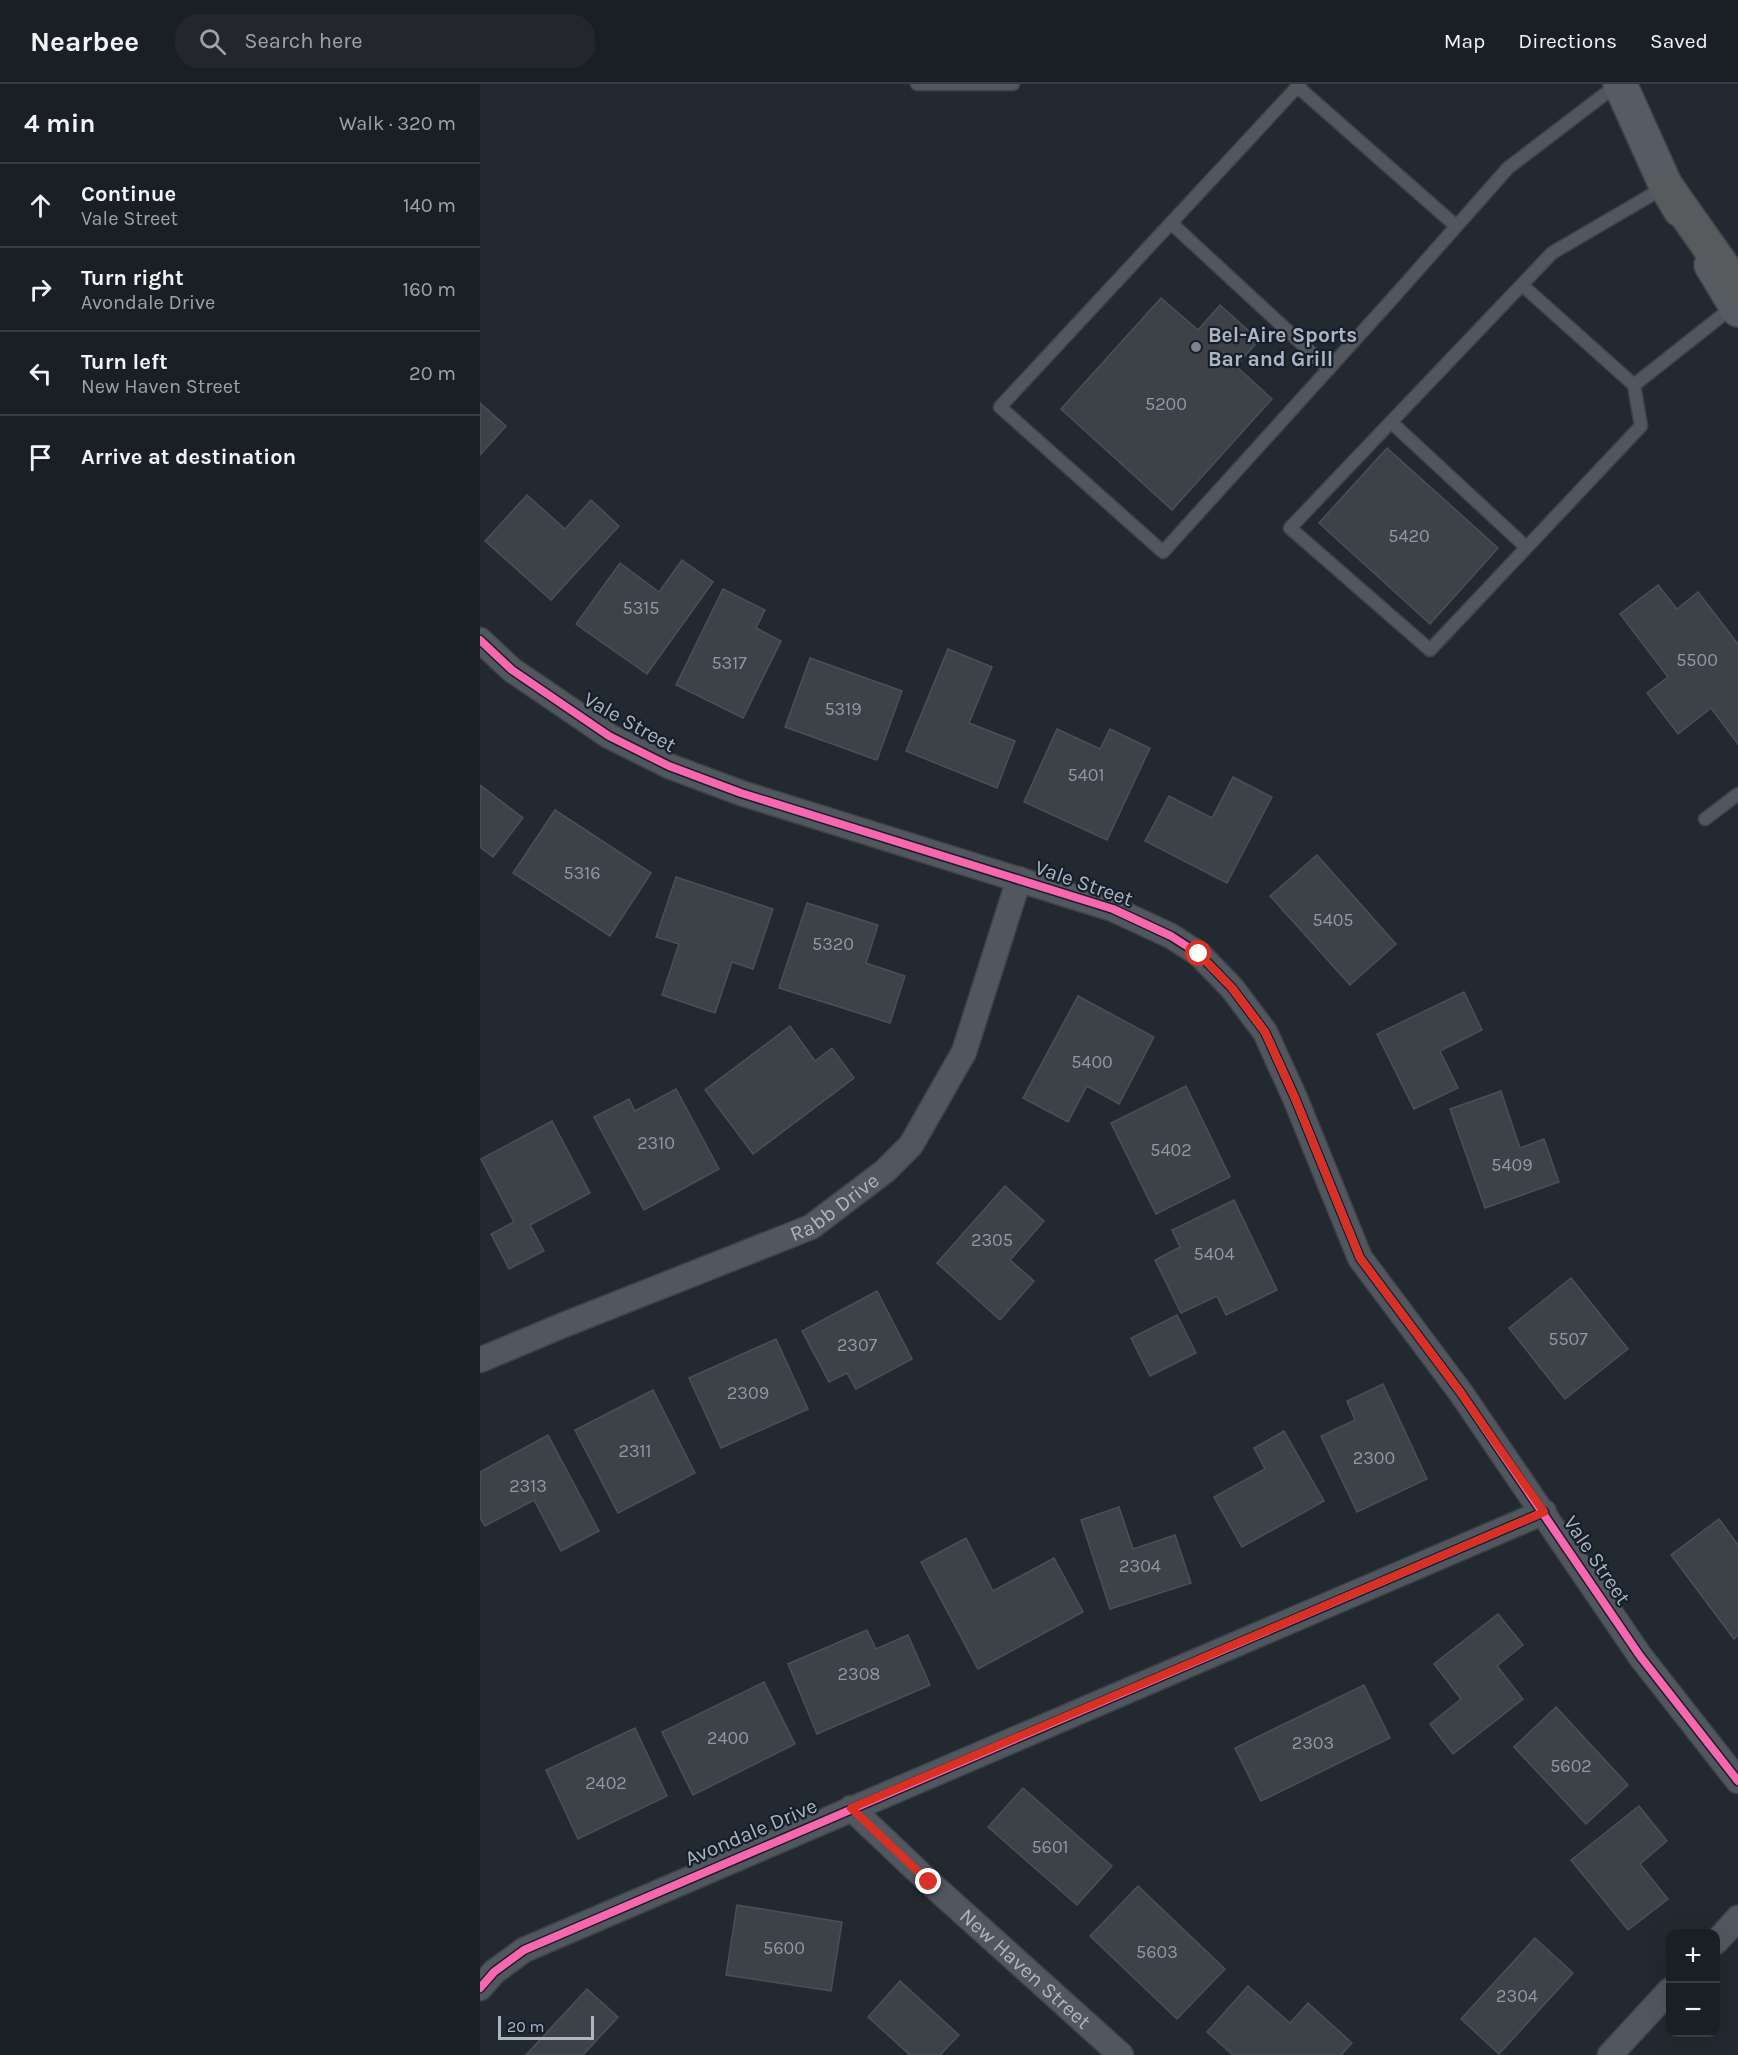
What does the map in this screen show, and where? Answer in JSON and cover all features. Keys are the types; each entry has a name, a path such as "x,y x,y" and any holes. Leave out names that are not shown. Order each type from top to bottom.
{"highway":[{"path":"1666,186 1737,301"}],"main road":[{"path":"1619,84 1666,186"}],"street":[{"name":"Vale Street","path":"480,640 512,670 609,736 669,766 741,793 1113,909 1171,936 1199,954 1232,988 1265,1032 1295,1098 1360,1258 1461,1393 1640,1656 1738,1781"},
{"name":"Rabb Drive","path":"480,1360 811,1227 885,1171 911,1145 964,1052 1019,879"},
{"name":"Avondale Drive","path":"480,1988 494,1972 524,1950 1544,1512"},
{"name":"New Haven Street","path":"851,1808 929,1882 1121,2055"},
{"path":"1720,1938 1738,1918"},
{"path":"1610,2055 1666,1995"}],"lane":[{"path":"917,84 1013,84"},
{"path":"1456,226 1299,85 1000,407 1163,552 1329,369 1508,168 1619,84"},
{"path":"1522,285 1634,385 1641,426 1430,650 1290,528 1552,253 1666,186"},
{"path":"1171,223 1329,369"},
{"path":"1634,385 1737,301"},
{"path":"1391,422 1526,548"},
{"path":"1705,819 1738,794"}],"building":[{"path":"1161,298 1198,330 1220,305 1259,340 1236,366 1272,399 1172,510 1061,409"},
{"path":"480,403 506,426 480,455"},
{"path":"1387,448 1498,548 1430,624 1319,523"},
{"path":"527,495 565,529 591,500 619,526 551,600 485,541"},
{"path":"682,560 713,582 647,674 576,624 620,563 659,592"},
{"path":"1658,585 1677,609 1698,592 1738,644 1738,744 1711,708 1678,734 1647,693 1668,677 1620,614"},
{"path":"723,589 765,610 756,628 781,641 743,718 676,685"},
{"path":"948,649 992,667 969,723 1015,741 997,788 906,751"},
{"path":"810,658 902,691 877,760 785,727"},
{"path":"1057,729 1100,749 1110,729 1150,748 1107,840 1024,802"},
{"path":"1233,777 1272,797 1227,883 1145,841 1169,796 1212,818"},
{"path":"480,785 523,818 493,857 480,847"},
{"path":"555,810 651,873 610,936 513,873"},
{"path":"1317,855 1396,944 1350,985 1270,896"},
{"path":"676,877 773,909 753,969 732,962 715,1013 662,995 679,944 656,937"},
{"path":"807,903 878,925 866,963 905,976 890,1023 779,988"},
{"path":"1464,992 1482,1030 1440,1051 1458,1088 1414,1109 1377,1034"},
{"path":"1078,996 1154,1037 1119,1104 1087,1086 1068,1122 1023,1098"},
{"path":"790,1026 815,1061 832,1048 854,1078 753,1154 705,1090"},
{"path":"1186,1086 1230,1177 1156,1214 1111,1123"},
{"path":"676,1089 719,1169 644,1210 594,1117 629,1099 635,1111"},
{"path":"1501,1091 1520,1148 1544,1139 1559,1182 1485,1208 1450,1109"},
{"path":"552,1121 590,1193 530,1225 544,1251 509,1269 491,1234 514,1222 481,1159"},
{"path":"1005,1186 1044,1221 1010,1260 1034,1281 1000,1320 937,1263"},
{"path":"1234,1200 1277,1290 1226,1315 1217,1296 1181,1313 1155,1260 1180,1247 1172,1230"},
{"path":"1571,1278 1628,1349 1565,1399 1509,1328"},
{"path":"877,1291 912,1359 856,1389 847,1373 829,1382 802,1331"},
{"path":"1177,1315 1196,1353 1150,1376 1131,1338"},
{"path":"776,1339 808,1409 721,1448 689,1378"},
{"path":"1383,1384 1427,1479 1357,1512 1321,1436 1355,1420 1347,1401"},
{"path":"653,1390 695,1473 618,1513 575,1430"},
{"path":"1284,1431 1324,1501 1242,1547 1214,1497 1265,1469 1254,1448"},
{"path":"548,1435 599,1531 561,1551 534,1500 485,1526 480,1518 480,1472"},
{"path":"1119,1507 1133,1549 1175,1535 1191,1583 1110,1609 1081,1520"},
{"path":"1719,1519 1738,1545 1738,1635 1734,1639 1671,1555"},
{"path":"966,1538 993,1591 1054,1558 1083,1612 978,1669 921,1562"},
{"path":"1498,1614 1523,1645 1497,1666 1523,1699 1453,1754 1430,1724 1461,1699 1434,1664"},
{"path":"867,1630 876,1649 908,1635 930,1685 817,1734 788,1664"},
{"path":"764,1682 795,1744 693,1795 662,1732"},
{"path":"1364,1685 1390,1738 1261,1801 1235,1748"},
{"path":"1556,1707 1628,1785 1586,1824 1514,1747"},
{"path":"635,1728 667,1796 578,1839 546,1770"},
{"path":"1023,1788 1112,1866 1077,1905 988,1827"},
{"path":"1639,1806 1667,1841 1640,1864 1668,1899 1628,1930 1571,1860"},
{"path":"1138,1886 1225,1969 1177,2019 1090,1936"},
{"path":"737,1905 842,1922 831,1991 726,1975"},
{"path":"1535,1938 1573,1973 1499,2054 1461,2019"},
{"path":"900,1981 959,2035 940,2055 910,2055 868,2017"},
{"path":"1248,1986 1290,2023 1308,2003 1352,2043 1341,2055 1233,2055 1207,2032"},
{"path":"587,1989 618,2017 583,2055 526,2055"}],"cycle path":[{"path":"480,640 512,670 609,736 669,766 741,793 1113,909 1171,936 1199,954 1232,988 1265,1032 1295,1098 1360,1258 1461,1393 1640,1656 1738,1781"},
{"path":"480,1988 494,1972 524,1950 1544,1512"}],"place":[{"name":"Bel-Aire Sports Bar and Grill","path":"1196,347"}],"route":[{"path":"929,1882 851,1808 1544,1512 1461,1393 1360,1258 1295,1098 1265,1032 1232,988 1199,954"}]}
